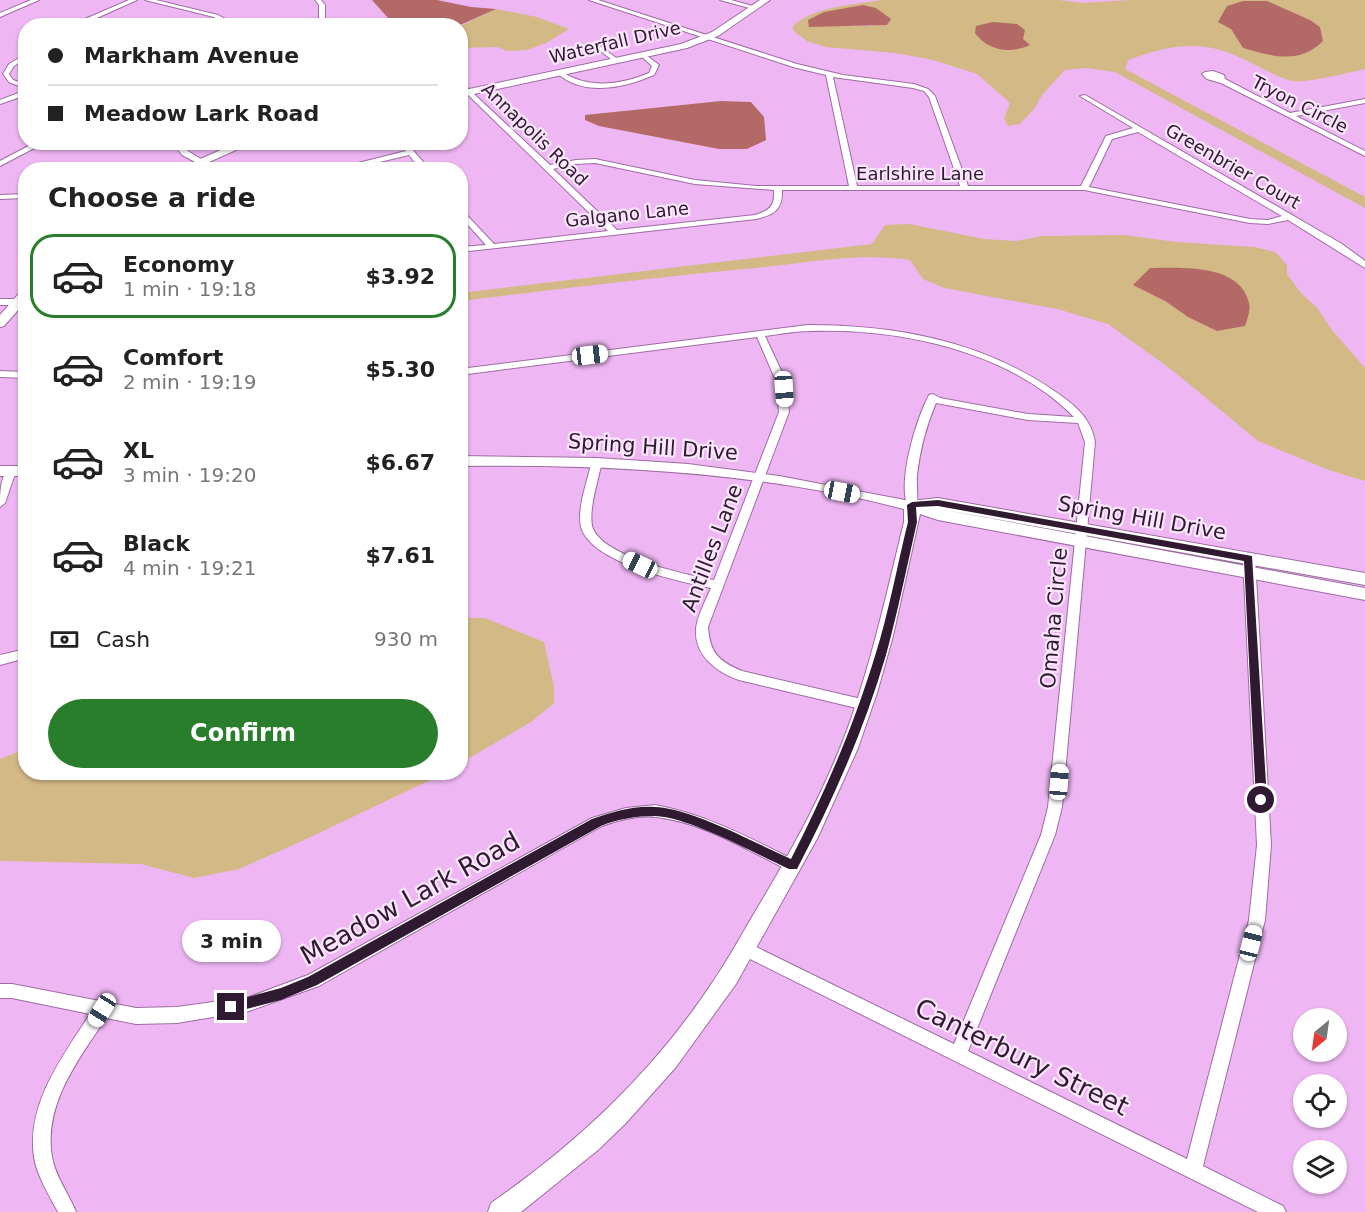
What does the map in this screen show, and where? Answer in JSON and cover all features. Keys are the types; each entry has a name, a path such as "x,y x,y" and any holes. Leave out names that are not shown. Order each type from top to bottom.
{"main road":[{"name":"Waterfall Drive","path":"468,92 677,48 708,38 766,0"},
{"path":"196,162 227,150"},
{"path":"0,323 18,302"},
{"name":"Spring Hill Drive","path":"468,462 597,461 657,465 760,477 912,505 938,515 1081,535 1249,566 1365,594"},
{"path":"500,1212 555,1171 607,1125 648,1083 710,1006 745,949 793,866 830,794 865,705 881,653 912,522 912,505"},
{"name":"Spring Hill Drive","path":"1249,566 1365,579"}],"street":[{"path":"0,15 36,0"},
{"path":"91,18 134,0"},
{"path":"148,0 220,18"},
{"path":"318,0 322,5 322,18"},
{"path":"592,0 795,66 829,74 914,86 930,93 966,188"},
{"path":"723,0 753,7"},
{"path":"597,46 616,62"},
{"path":"560,73 578,85 605,86 652,74 656,65 644,56"},
{"path":"18,61 6,74 11,81 18,84"},
{"path":"829,74 854,189"},
{"name":"Tryon Circle","path":"1221,80 1365,154"},
{"path":"0,102 18,96"},
{"name":"Annapolis Road","path":"468,96 614,232"},
{"name":"Greenbrier Court","path":"1083,96 1339,246 1365,265"},
{"path":"1289,115 1365,101"},
{"path":"1084,188 1108,138 1139,129"},
{"path":"0,164 27,150"},
{"path":"183,150 200,160"},
{"path":"368,162 410,152 419,162"},
{"name":"Earlshire Lane","path":"548,168 576,162 595,161 714,185 778,189 1084,188 1250,221 1268,222 1290,218"},
{"name":"Galgano Lane","path":"468,249 765,214 779,204 778,189"},
{"path":"0,197 18,196"},
{"path":"468,219 492,246"},
{"path":"0,302 18,299"},
{"path":"468,371 808,327 849,327 945,345 988,358 1023,374 1074,410 1083,420"},
{"name":"Antilles Lane","path":"759,333 781,377 785,402 781,424 702,627 703,646 715,662 739,675 865,705"},
{"path":"0,374 18,375"},
{"path":"912,505 909,490 924,420 933,397 937,400 1063,421 1083,420"},
{"name":"Omaha Circle","path":"958,1054 1048,835 1055,807 1090,442 1089,432 1083,420"},
{"path":"597,461 586,521 591,537 597,543 640,565 667,574 718,585"},
{"path":"0,503 12,471"},
{"path":"1193,1171 1257,920 1262,881 1264,845 1249,566"},
{"path":"0,660 18,654"},
{"name":"Meadow Lark Road","path":"0,991 12,991 136,1016 177,1016 213,1011 281,994 313,981 597,822 616,815 656,811 686,818 793,866"},
{"name":"Canterbury Street","path":"745,949 1277,1212"},
{"path":"67,1212 48,1173 43,1157 42,1136 45,1112 59,1078 102,1010"}],"shaded area":[{"path":"372,0 437,0 496,9 468,21 468,18 388,18"},
{"path":"881,0 1059,0 1083,3 1129,0 1365,0 1365,69 1316,79 1292,81 1219,49 1180,46 1128,60 1125,69 1365,197 1365,208 1115,72 1086,68 1065,70 1020,124 1008,126 1004,119 1010,103 977,74 933,60 895,53 826,47 807,41 792,27 801,20 822,11","holes":["1266,1 1310,20 1320,27 1323,41 1305,53 1295,55 1243,48 1231,29","863,5 874,26 834,26 808,20 823,14"]},
{"path":"1243,1 1267,1 1310,20 1320,27 1323,41 1305,53 1285,57 1243,48 1231,29 1218,22 1227,6"},
{"path":"863,5 876,8 891,19 887,25 809,27 808,20 824,12"},
{"path":"496,9 537,17 569,29 546,43 527,50 507,51 497,47 468,48 468,22"},
{"path":"993,22 1017,24 1025,30 1023,39 1030,45 1007,50 986,44 975,33 976,26"},
{"path":"721,101 751,102 764,117 766,140 747,149 719,149 599,126 585,120 585,115"},
{"path":"909,224 984,239 1016,241 1042,236 1124,235 1177,242 1254,247 1275,252 1287,265 1287,274 1301,293 1317,308 1332,330 1365,368 1365,481 1329,470 1258,441 1172,370 1108,324 1057,309 944,288 923,279 910,260 871,257 832,259 468,300 468,292 872,244 885,225","holes":["1134,285 1245,326 1188,317 1165,301"]},
{"path":"1150,268 1207,270 1222,274 1234,281 1243,290 1249,303 1245,326 1217,331 1133,285"},
{"path":"468,618 485,618 544,642 554,687 554,703 531,722 468,759"},
{"path":"18,752 18,780 430,780 239,869 194,878 141,864 0,861 0,759"}],"route":[{"path":"231,1007 281,994 313,981 597,822 616,815 656,811 686,818 793,866 830,794 865,705 881,653 912,522 912,505 938,503 1249,558 1261,800"}]}
